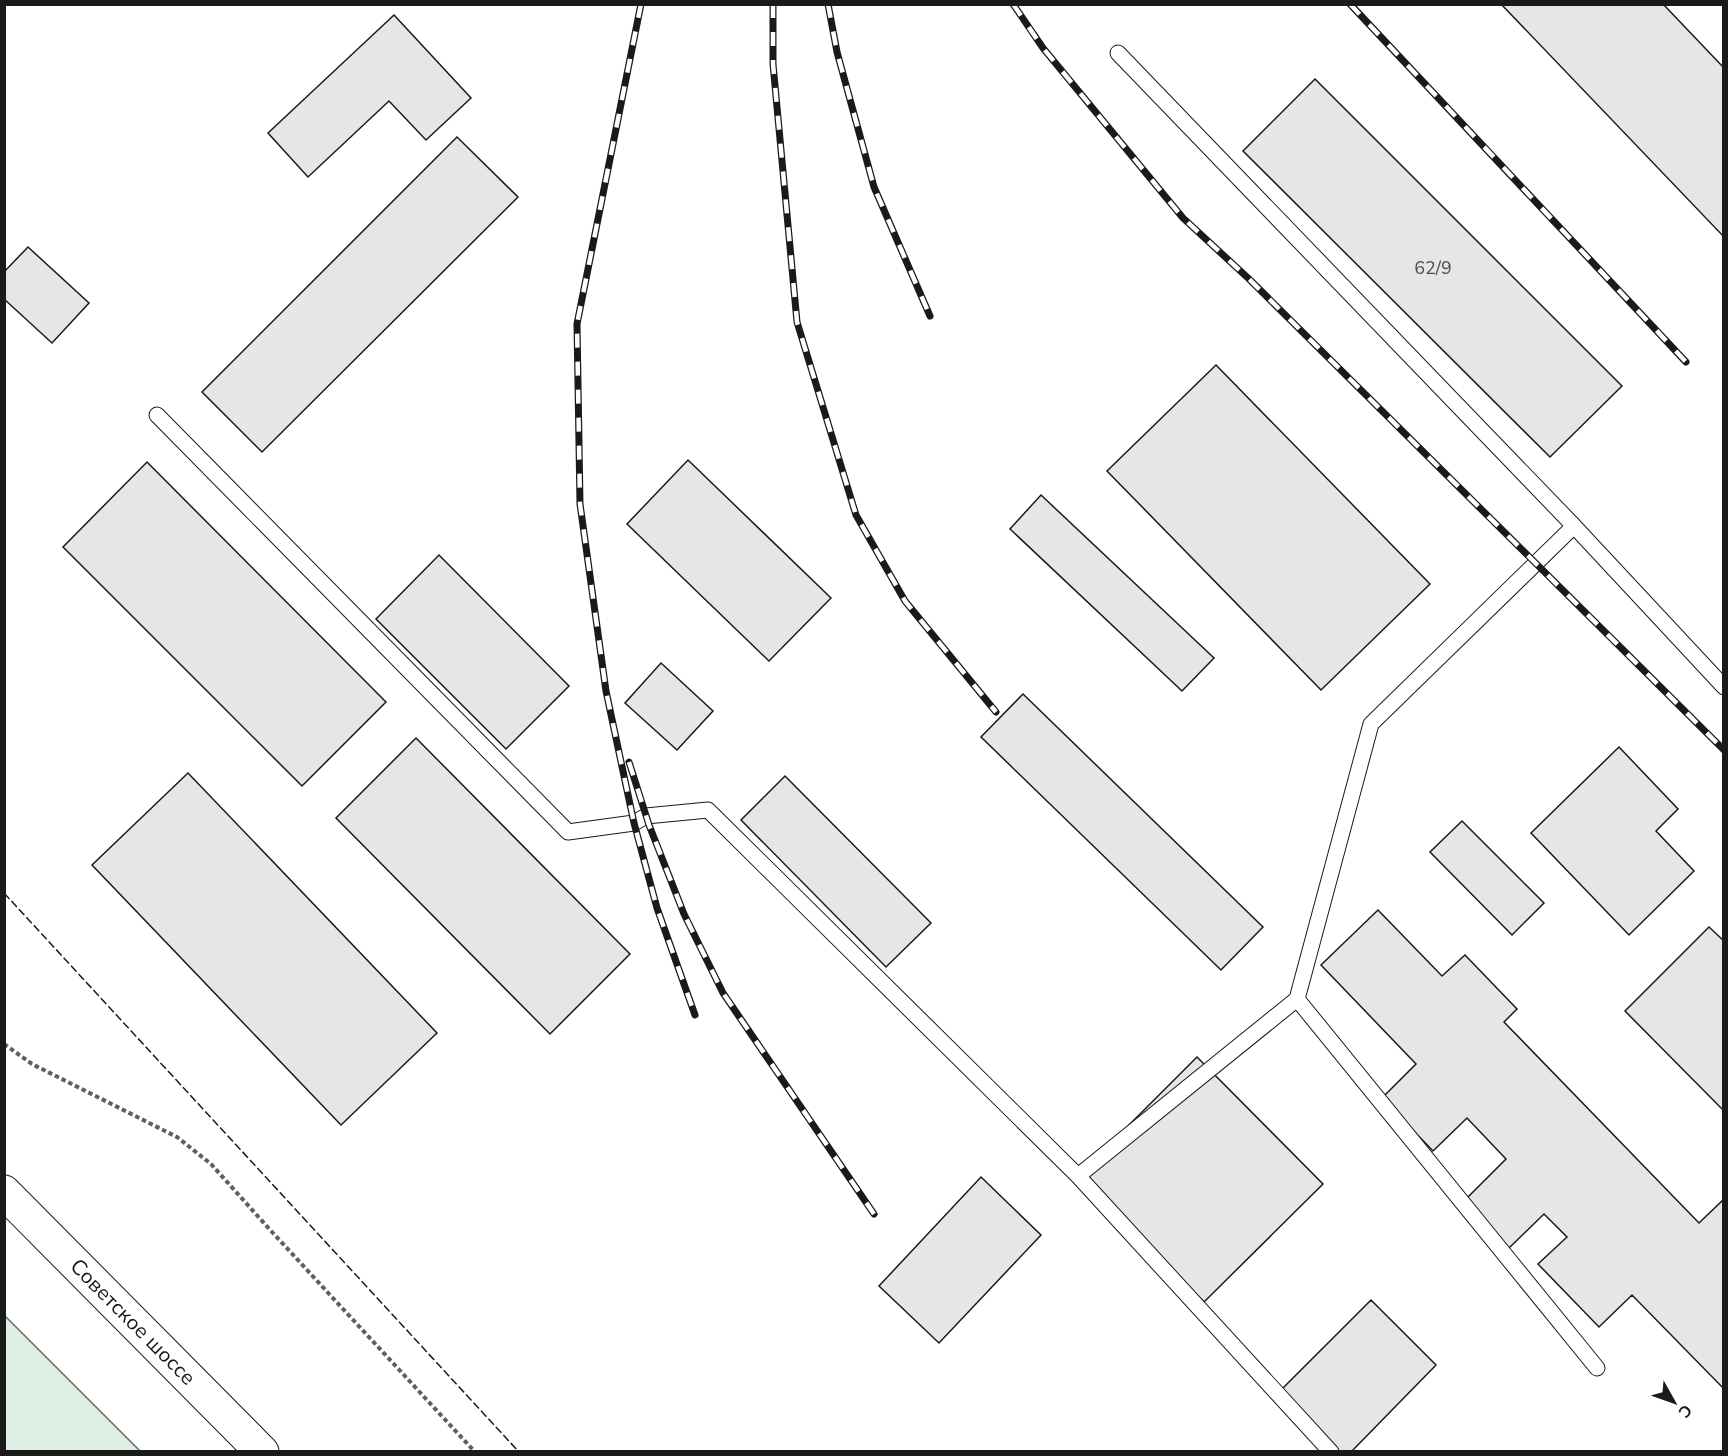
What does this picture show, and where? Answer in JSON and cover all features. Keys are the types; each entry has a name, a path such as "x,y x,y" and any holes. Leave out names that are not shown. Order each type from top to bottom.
{"main road":[{"name":"Советское шоссе","path":"4,1192 262,1452"}],"lane":[{"path":"1118,53 1574,526 1724,687"},
{"path":"157,415 568,832 634,823 646,816 708,810 1078,1176 1331,1452"},
{"path":"1078,1176 1297,999 1371,724 1574,526"},
{"path":"1297,999 1597,1368"}],"path":[{"path":"4,1044 32,1064 177,1137 211,1164 475,1452"}],"green space":[{"path":"5,1316 140,1451 5,1451"}],"building":[{"path":"1501,4 1663,4 1724,68 1724,237"},
{"path":"394,15 471,98 426,140 389,101 308,177 268,133"},
{"path":"1315,79 1622,386 1550,457 1243,151"},
{"path":"457,137 518,197 262,452 202,392"},
{"path":"28,247 89,303 52,343 4,299 4,272"},
{"path":"1216,365 1430,584 1321,690 1107,471"},
{"path":"688,460 831,598 769,661 627,524"},
{"path":"147,462 386,702 302,786 63,547"},
{"path":"1041,495 1214,658 1182,691 1010,529"},
{"path":"439,555 569,686 506,749 376,619"},
{"path":"661,663 713,711 677,750 625,703"},
{"path":"1023,694 1263,927 1221,970 981,737"},
{"path":"416,738 630,954 550,1034 336,818"},
{"path":"1619,747 1678,809 1656,831 1694,871 1629,935 1531,833"},
{"path":"188,773 437,1033 341,1125 92,865"},
{"path":"785,776 931,923 886,967 741,820"},
{"path":"1462,821 1544,903 1512,935 1430,852"},
{"path":"1378,910 1442,976 1465,955 1517,1009 1504,1022 1699,1223 1722,1201 1724,1202 1724,1389 1632,1295 1599,1327 1538,1264 1567,1237 1544,1214 1509,1248 1464,1201 1506,1159 1467,1118 1433,1151 1382,1098 1416,1064 1321,965"},
{"path":"1709,927 1724,941 1724,1111 1625,1011"},
{"path":"1197,1057 1323,1184 1204,1302 1078,1176"},
{"path":"981,1177 1041,1235 939,1343 879,1286"},
{"path":"1371,1300 1436,1365 1351,1452 1335,1452 1277,1394"}],"railway":[{"path":"641,4 577,324 580,504 606,691 634,823 657,908 695,1015"},
{"path":"773,4 773,64 797,322 856,515 905,601 996,712"},
{"path":"828,4 837,52 874,187 930,316"},
{"path":"1013,4 1043,48 1183,218 1248,278 1724,750"},
{"path":"1350,4 1686,362"},
{"path":"629,762 649,825 684,914 723,993 874,1214"}],"fence":[{"path":"4,893 519,1452"}]}
